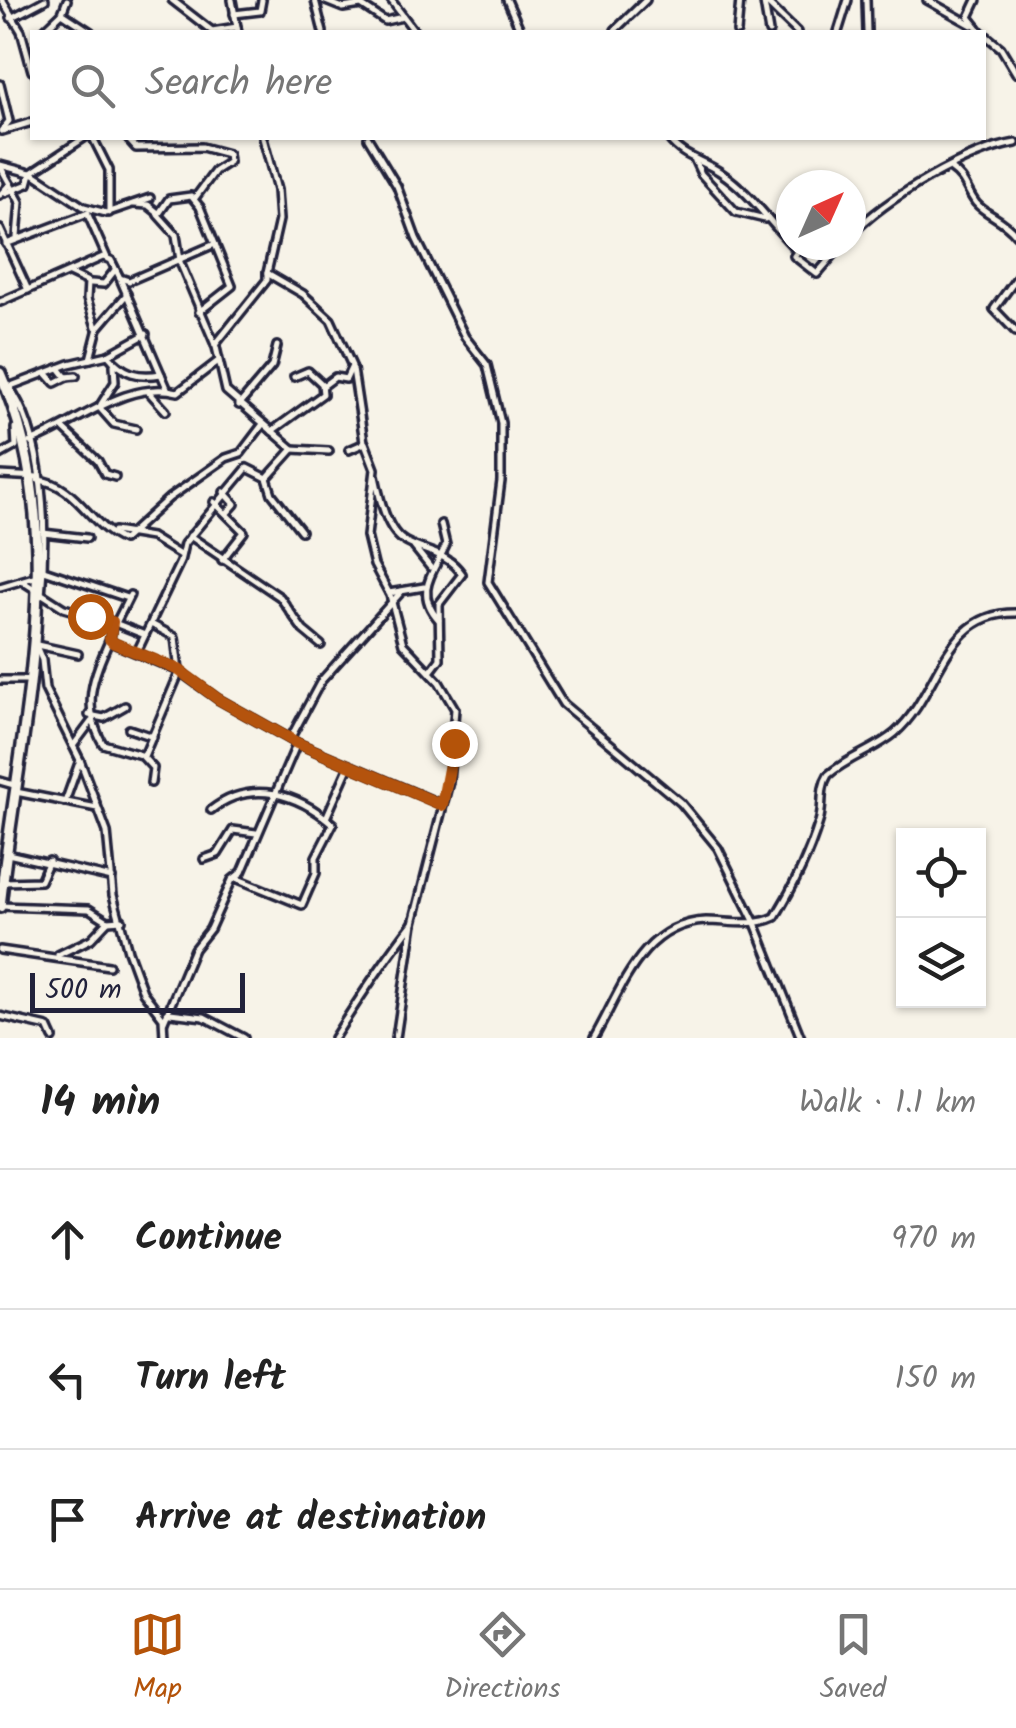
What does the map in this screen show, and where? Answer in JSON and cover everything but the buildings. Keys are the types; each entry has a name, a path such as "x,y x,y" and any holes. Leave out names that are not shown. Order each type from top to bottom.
{"main road":[{"path":"0,907 41,572 36,479 5,381"}],"street":[{"path":"2,0 21,31 30,65"},
{"path":"11,18 45,0"},
{"path":"44,30 62,14 67,0"},
{"path":"172,0 210,30"},
{"path":"232,0 237,30"},
{"path":"234,14 260,10 262,0"},
{"path":"324,30 320,0 343,8 360,5 381,20 402,17"},
{"path":"391,0 413,30"},
{"path":"507,0 520,30"},
{"path":"615,30 646,0"},
{"path":"737,30 740,0"},
{"path":"769,30 764,0 794,30"},
{"path":"839,30 848,0"},
{"path":"866,0 867,30"},
{"path":"927,0 978,30"},
{"path":"972,25 969,17 976,0"},
{"path":"62,14 87,30"},
{"path":"986,37 1001,48 1016,73"},
{"path":"29,62 30,56"},
{"path":"0,84 9,121 0,132"},
{"path":"0,132 30,123"},
{"path":"94,140 108,164 109,214"},
{"path":"128,140 136,148 188,146 225,152 229,162 214,171 195,198"},
{"path":"215,345 267,280 279,220 277,190 264,140"},
{"path":"369,140 397,186 420,248 490,378 501,423 501,481 488,582 566,707 681,803 728,864 801,1038"},
{"path":"670,140 695,162 724,175 763,208 776,229"},
{"path":"11,185 22,187 31,173 72,141"},
{"path":"866,225 924,182 984,149 1016,143"},
{"path":"695,162 736,212 766,218"},
{"path":"0,165 31,173 87,211 109,214 150,198"},
{"path":"0,165 20,202 15,239"},
{"path":"959,165 977,204 1003,219 1016,234"},
{"path":"951,169 961,175"},
{"path":"2,194 11,185"},
{"path":"158,212 172,198 195,198"},
{"path":"195,198 232,286 199,312"},
{"path":"111,200 119,211"},
{"path":"134,204 148,205 158,212 176,235 181,250 179,260 215,345 226,391 293,448 329,451"},
{"path":"6,244 35,236 87,211"},
{"path":"87,211 168,388"},
{"path":"0,229 28,290"},
{"path":"70,273 102,285 133,280 215,244"},
{"path":"181,250 190,255"},
{"path":"0,302 107,258"},
{"path":"799,260 816,274 829,260"},
{"path":"109,281 115,270"},
{"path":"267,273 303,294 331,320 352,366 365,443 388,518 398,536 440,555 462,574 438,607 440,659 430,672"},
{"path":"1015,333 994,309 1016,279"},
{"path":"88,282 88,299 98,330"},
{"path":"90,359 98,330 127,294"},
{"path":"1008,294 1016,298"},
{"path":"41,572 43,533 29,439 5,381 108,356 146,334"},
{"path":"240,404 272,366 277,346"},
{"path":"108,356 135,375 162,374"},
{"path":"29,439 64,428 99,407 148,391 168,388 178,392 216,362"},
{"path":"99,407 114,385 114,363"},
{"path":"345,380 352,366"},
{"path":"59,368 67,378"},
{"path":"294,378 308,370 322,386"},
{"path":"46,373 54,384 76,376"},
{"path":"272,431 320,397 322,386 336,377 354,386"},
{"path":"148,391 152,400 166,411"},
{"path":"99,407 114,424 136,429"},
{"path":"0,455 16,446 17,417"},
{"path":"0,475 36,479 68,490 82,508 120,540 168,498 226,458 240,453 263,424"},
{"path":"64,428 98,461 105,474 115,477"},
{"path":"349,450 365,443"},
{"path":"267,478 293,448"},
{"path":"240,453 249,467 267,478 272,494 301,531"},
{"path":"136,652 189,535 214,502 249,467"},
{"path":"375,474 367,536 374,565 389,592 404,644 430,672 455,709 453,759 413,922 396,1038"},
{"path":"224,492 235,504 226,513"},
{"path":"214,502 244,533 222,560"},
{"path":"439,620 430,610 426,595 430,567 446,541 441,524"},
{"path":"43,533 88,538"},
{"path":"130,534 152,537 180,555"},
{"path":"189,535 286,602 303,630 321,646"},
{"path":"412,544 430,567"},
{"path":"25,583 41,572"},
{"path":"41,572 128,597 114,623 90,694 90,718 104,744 143,757 153,770 151,783"},
{"path":"0,586 12,581 25,583 39,594 145,635"},
{"path":"389,592 427,586"},
{"path":"163,1037 164,1022 194,949 237,878 321,681 400,592"},
{"path":"426,595 438,607"},
{"path":"594,1038 621,981 651,944 694,923 755,922 775,917 795,885 820,819 822,786 828,775 896,732 922,700 950,645 986,616 1016,613"},
{"path":"143,757 179,668 174,637 151,624"},
{"path":"110,639 179,668 218,699 294,741 442,805"},
{"path":"78,654 34,642 42,681 80,760 108,837 112,878 138,983 164,1022"},
{"path":"0,680 30,684 42,681"},
{"path":"30,684 47,694"},
{"path":"90,718 104,718 124,706"},
{"path":"72,746 90,718"},
{"path":"129,730 153,736"},
{"path":"65,802 80,760"},
{"path":"326,818 349,766"},
{"path":"0,781 13,788 97,808"},
{"path":"211,810 232,796 275,791 333,825 316,857 316,874 302,905 249,887 237,878"},
{"path":"204,859 218,854 233,830 256,833"},
{"path":"4,857 49,861 112,878"},
{"path":"2,882 37,882 47,874 49,861"},
{"path":"0,907 89,909 108,921 122,920"},
{"path":"56,958 94,936 108,921"},
{"path":"334,1038 381,962 402,942 413,922"},
{"path":"0,950 109,966"},
{"path":"170,1013 204,1017 244,1038"},
{"path":"0,1016 49,1028 54,1038"}],"route":[{"path":"90,616 112,622 110,639 114,643 179,670 218,699 297,743 382,783 442,805 454,743"}]}
